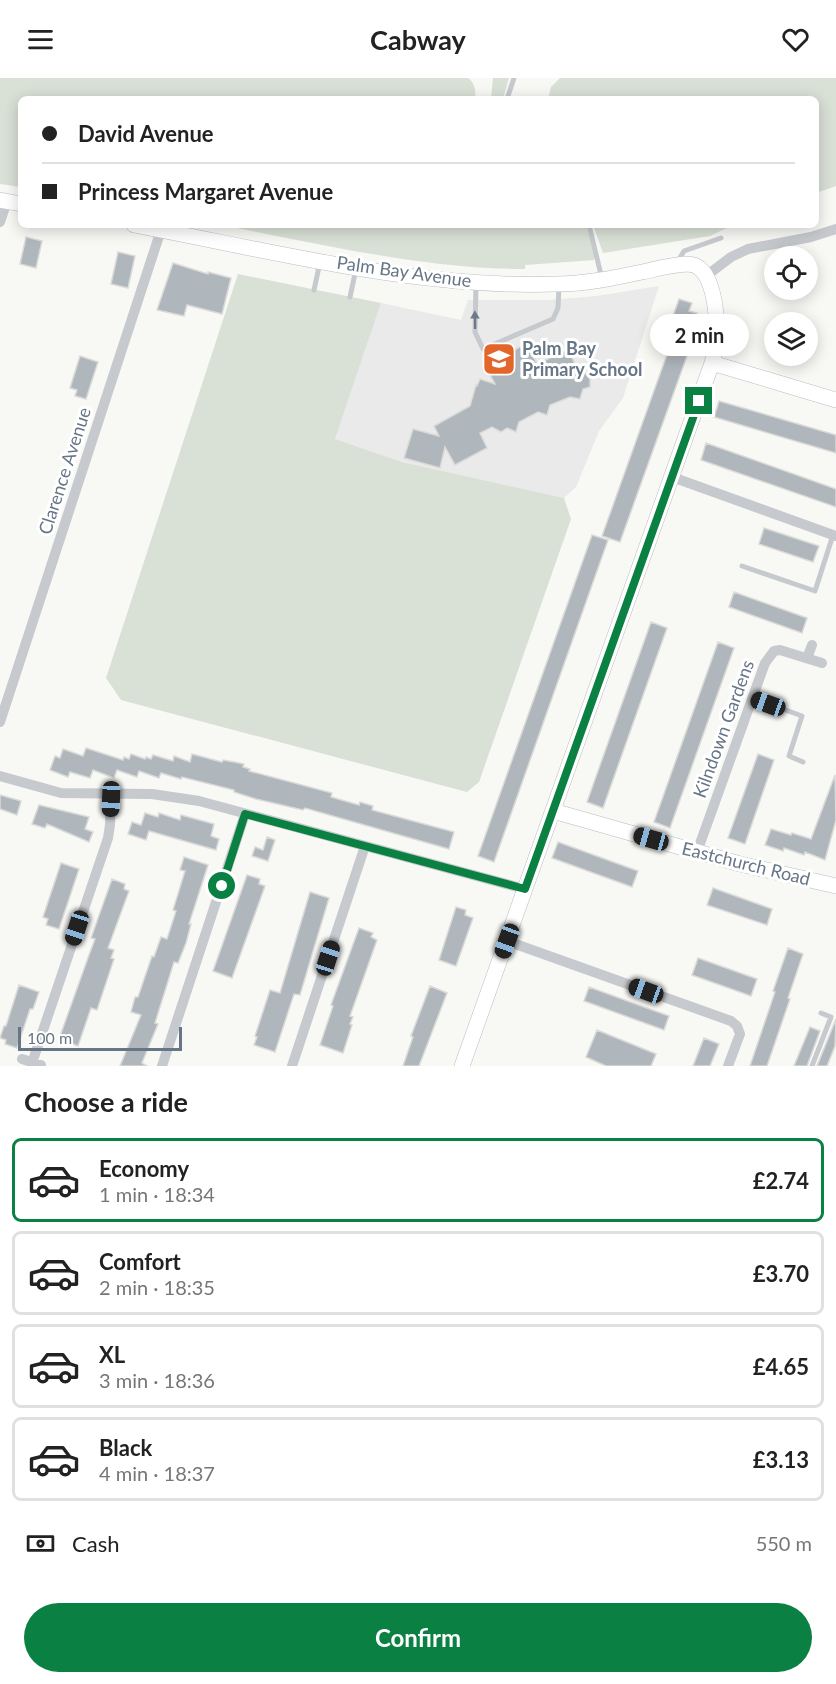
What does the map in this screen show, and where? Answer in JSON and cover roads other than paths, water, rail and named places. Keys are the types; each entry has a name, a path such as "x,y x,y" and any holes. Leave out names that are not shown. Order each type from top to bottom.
{"main road":[{"name":"Palm Bay Avenue","path":"150,228 356,267 445,281 559,284 690,264 699,268 706,276"},
{"path":"462,1066 712,363 717,344 717,322 713,297 706,276"},
{"path":"712,363 836,400"},
{"name":"Eastchurch Road","path":"553,811 697,852 836,886"}],"street":[{"path":"0,222 9,202"},
{"path":"706,276 731,256 748,249 811,237 836,229"},
{"name":"Clarence Avenue","path":"0,722 6,686 161,230"},
{"path":"672,477 834,536"},
{"path":"807,658 812,645"},
{"name":"Kilndown Gardens","path":"697,852 768,656 780,650 822,663"},
{"path":"0,776 61,793 152,794 178,797 525,889"},
{"path":"32,1062 108,838 111,794"},
{"path":"162,1066 245,814"},
{"path":"292,1066 365,846"},
{"path":"507,941 731,1021 737,1026 740,1034 728,1066"}],"lane":[{"path":"508,96 514,78"},
{"path":"590,228 602,279"},
{"path":"675,265 684,251 721,238"},
{"path":"314,290 320,260"},
{"path":"350,297 356,267"},
{"path":"477,283 475,332 483,349 553,319 558,308 559,284"},
{"path":"742,566 815,591 834,536"},
{"path":"751,698 802,716 789,756 803,762"},
{"path":"812,1066 831,1017 820,1013"}],"place":[{"name":"Palm Bay Primary School","path":"499,359"}]}
